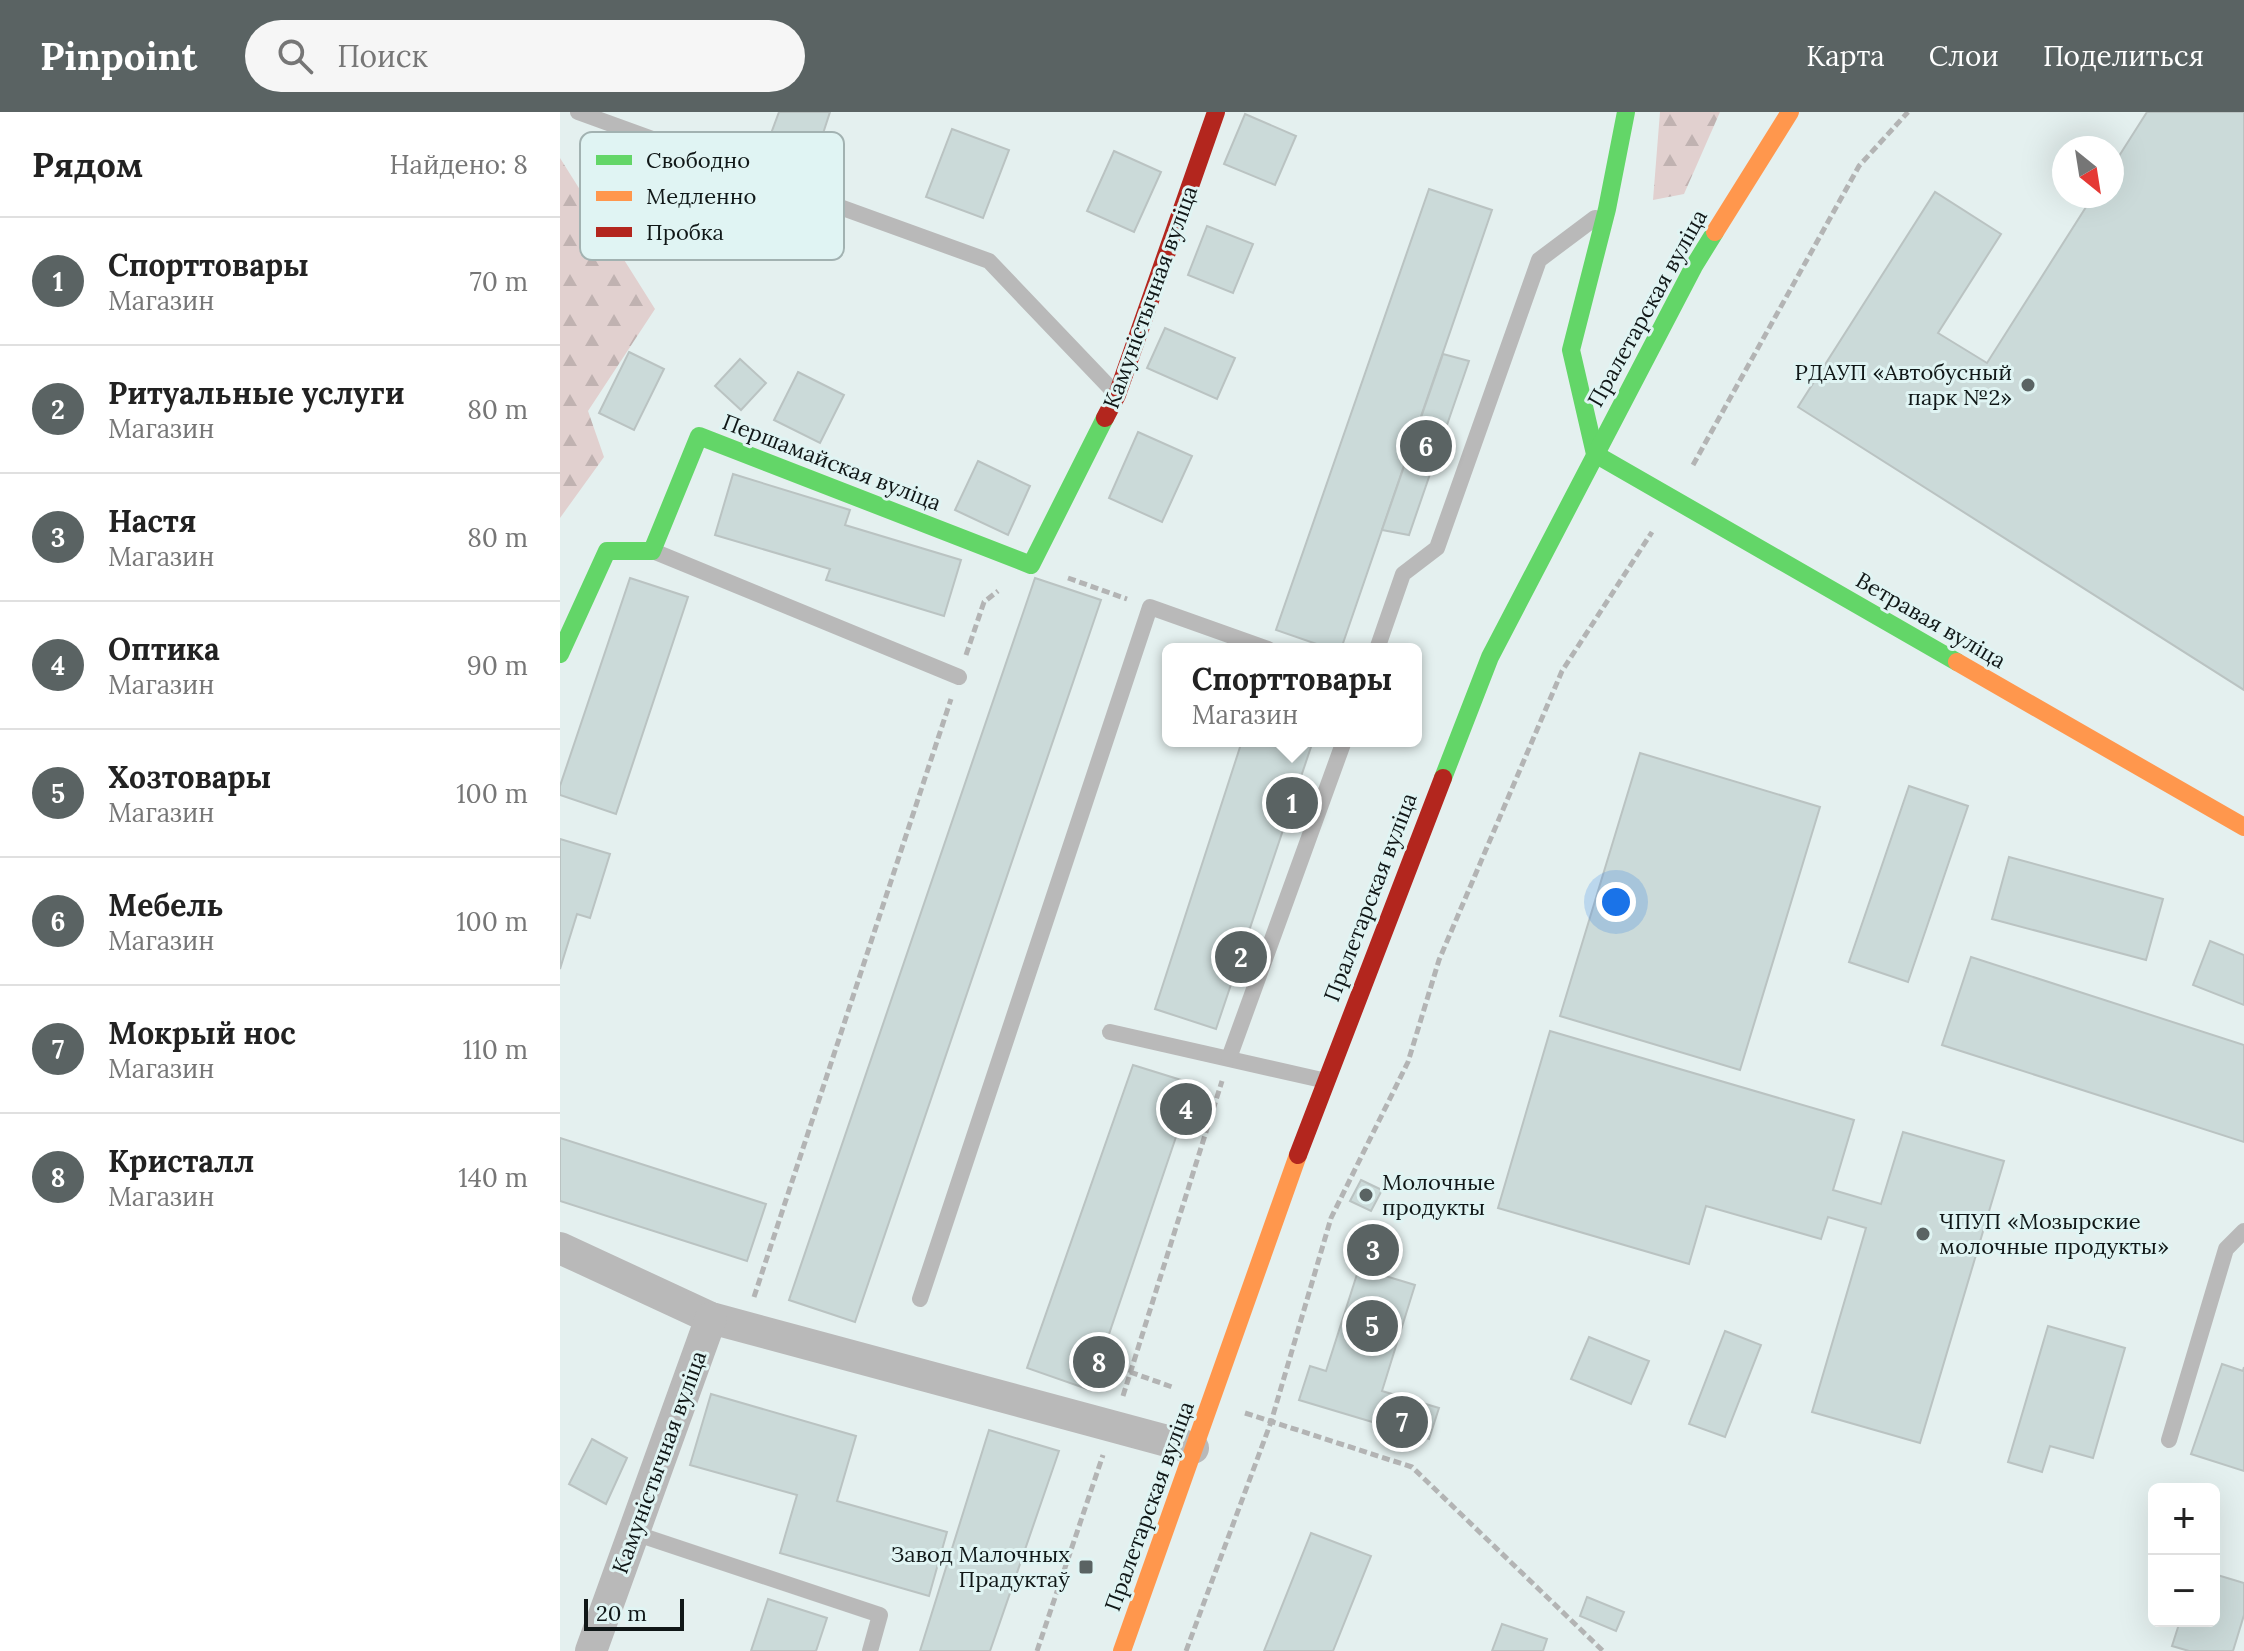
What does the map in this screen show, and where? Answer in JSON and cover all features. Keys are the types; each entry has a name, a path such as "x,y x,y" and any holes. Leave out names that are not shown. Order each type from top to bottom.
{"street":[{"name":"Камуністычная вуліца","path":"1031,565 1117,395 1216,112"},
{"path":"1595,454 1571,350 1607,209 1626,112"},
{"name":"Пралетарская вуліца","path":"1122,1651 1324,1081 1490,657 1694,266 1790,112"},
{"name":"Першамайская вуліца","path":"652,551 699,436 1031,565"},
{"name":"Ветравая вуліца","path":"1595,454 2244,827"},
{"path":"560,654 607,551 652,551"},
{"path":"560,1248 711,1318 743,1329 1193,1448"},
{"name":"Камуністычная вуліца","path":"591,1651 711,1318"}],"lane":[{"path":"578,112 633,132"},
{"path":"844,208 989,261 1117,395"},
{"path":"1379,643 1403,574 1437,548 1539,260 1607,209"},
{"path":"652,551 959,677"},
{"path":"920,1299 1150,607 1251,643"},
{"path":"1229,1058 1342,747"},
{"path":"1110,1032 1324,1081"},
{"path":"2169,1440 2226,1249 2244,1231"},
{"path":"634,1533 880,1615 870,1651"}],"path":[{"path":"1186,1651 1271,1422 1331,1218 1408,1062 1439,960 1562,671 1674,499 1859,166 1908,112"},
{"path":"743,1329 984,602 1031,565 1150,607"},
{"path":"1037,1651 1113,1426 1229,1058"},
{"path":"1271,1422 1412,1467 1603,1651"}],"green space":[{"path":"1660,112 1720,112 1684,194 1653,200"},
{"path":"560,158 580,190 580,260 624,260 655,309 588,411 604,457 560,518"}],"building":[{"path":"779,112 830,112 823,132 772,132"},
{"name":"РДАУП «Автобусный парк №2»","path":"2147,112 2244,112 2244,690 1798,407 1935,192 2001,234 1938,333 1987,363 2085,208 2124,208 2124,148"},
{"path":"1245,114 1296,136 1275,185 1224,164"},
{"path":"952,129 1009,150 983,218 926,197"},
{"path":"1114,151 1161,172 1134,232 1087,211"},
{"path":"1429,189 1492,210 1343,643 1314,643 1276,630"},
{"path":"1207,226 1253,244 1233,293 1188,275"},
{"path":"1165,328 1235,358 1217,399 1147,368"},
{"path":"629,352 664,369 634,430 599,413"},
{"path":"1443,354 1469,361 1409,535 1382,530"},
{"path":"740,359 766,383 741,410 715,386"},
{"path":"798,372 844,395 820,443 774,420"},
{"path":"1138,432 1192,456 1162,522 1109,498"},
{"path":"978,461 1030,486 1008,535 955,510"},
{"path":"733,474 850,510 845,525 961,560 944,616 826,580 830,569 715,535"},
{"path":"630,578 688,597 616,814 560,795 560,786"},
{"path":"1035,578 1101,600 855,1322 789,1300"},
{"path":"1240,747 1311,747 1216,1029 1155,1009"},
{"path":"1640,753 1820,807 1740,1070 1560,1016"},
{"path":"1909,786 1968,806 1908,982 1849,962"},
{"path":"560,839 610,854 590,918 577,914 560,969"},
{"path":"2009,857 2163,899 2146,960 1992,919"},
{"path":"2210,941 2244,955 2244,1005 2193,985"},
{"path":"1971,957 2244,1045 2244,1142 1942,1045"},
{"name":"ЧПУП «Мозырские молочные продукты»","path":"1550,1031 1854,1120 1833,1190 1881,1204 1903,1132 2004,1161 1920,1443 1812,1412 1866,1228 1828,1217 1821,1239 1706,1206 1689,1264 1498,1208"},
{"path":"1133,1065 1194,1084 1090,1390 1027,1368"},
{"path":"560,1138 766,1204 747,1261 560,1201"},
{"name":"Молочные продукты","path":"1361,1180 1382,1190 1371,1211 1350,1201"},
{"path":"1368,1235 1387,1245 1378,1264 1358,1254"},
{"path":"1359,1268 1415,1285 1382,1391 1439,1408 1429,1439 1299,1400 1310,1366 1326,1371"},
{"path":"2048,1326 2125,1348 2093,1458 2050,1446 2042,1472 2008,1462"},
{"path":"1725,1331 1761,1345 1725,1437 1689,1424"},
{"path":"1589,1337 1649,1361 1631,1404 1571,1379"},
{"path":"2222,1364 2243,1371 2244,1367 2244,1471 2191,1454"},
{"path":"711,1394 856,1436 837,1501 947,1532 929,1596 780,1553 797,1495 690,1465"},
{"path":"989,1430 1059,1451 990,1651 920,1651"},
{"path":"592,1439 627,1458 606,1504 569,1484"},
{"path":"1311,1533 1371,1556 1333,1651 1264,1651"},
{"path":"2220,1576 2244,1583 2244,1615 2233,1651 2189,1651 2172,1646 2178,1627 2220,1627"},
{"path":"1587,1597 1624,1612 1616,1631 1580,1616"},
{"path":"768,1599 827,1618 816,1651 751,1651"},
{"path":"1502,1624 1547,1639 1543,1651 1492,1651"}],"traffic: fast":[{"path":"1626,112 1607,209 1571,350 1595,454 1957,662"},
{"path":"1443,778 1490,657 1694,266 1715,232"},
{"path":"560,654 607,551 652,551 699,436 1031,565 1105,418"}],"traffic: slow":[{"path":"1715,232 1790,112"},
{"path":"1957,662 2244,827"},
{"path":"1122,1651 1298,1155"}],"traffic: jam":[{"path":"1105,418 1117,395 1216,112"},
{"path":"1298,1155 1443,778"}],"place":[{"name":"РДАУП «Автобусный парк №2»","path":"2028,385"},
{"name":"Мебель","path":"1426,446"},
{"name":"Спорттовары","path":"1292,803"},
{"name":"Ритуальные услуги","path":"1241,957"},
{"name":"Оптика","path":"1186,1109"},
{"name":"Молочные продукты","path":"1366,1195"},
{"name":"ЧПУП «Мозырские молочные продукты»","path":"1923,1234"},
{"name":"Настя","path":"1373,1250"},
{"name":"Хозтовары","path":"1372,1326"},
{"name":"Кристалл","path":"1099,1362"},
{"name":"Мокрый нос","path":"1402,1422"},
{"name":"Завод Малочных Прадуктаў","path":"1086,1567"}]}
